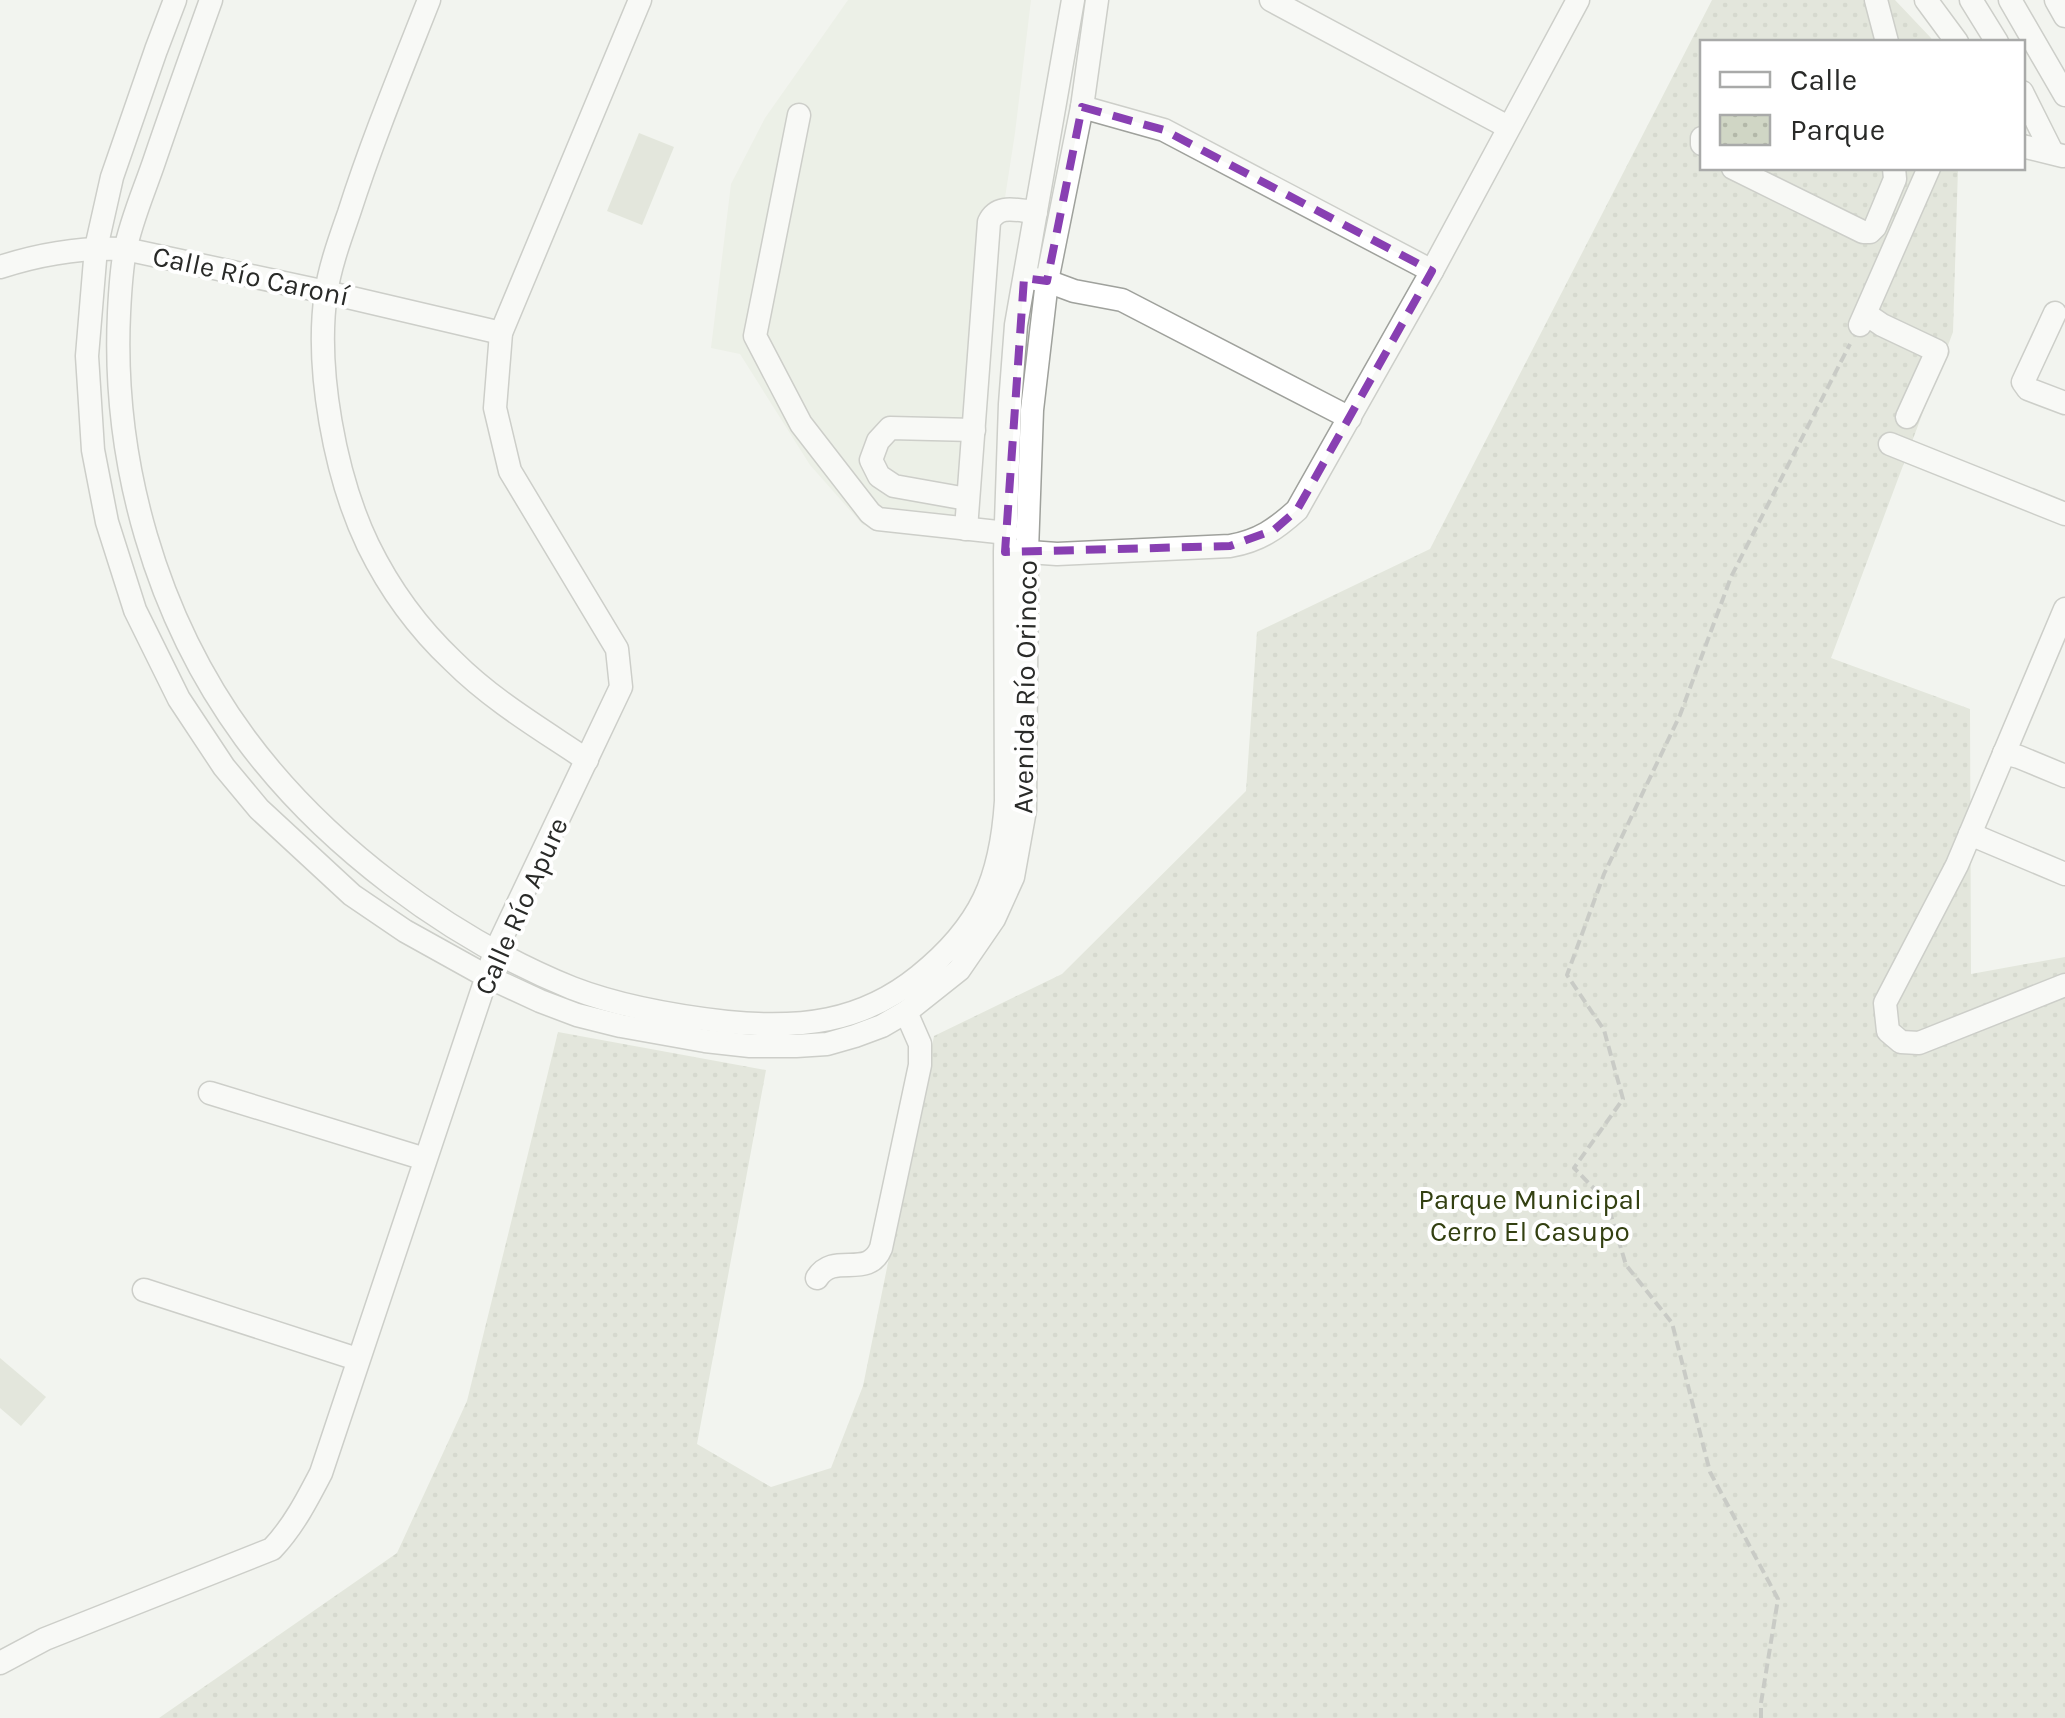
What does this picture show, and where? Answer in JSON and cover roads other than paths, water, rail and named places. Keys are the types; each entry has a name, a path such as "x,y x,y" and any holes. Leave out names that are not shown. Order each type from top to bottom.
{"street":[{"name":"Avenida Río Orinoco","path":"175,0 112,177 96,248 87,356 97,468 107,522 135,610 179,699 224,767 259,809 352,895 406,932 486,976 558,1008 621,1026 750,1046 796,1035 809,1024 850,1015 881,1002 929,968 956,942 984,903 1026,810 1013,545 1032,410 1036,212 1073,0"},
{"name":"Avenida Río Orinoco","path":"211,0 125,249 118,361 125,440 140,515 160,580 184,634 211,686 245,738 299,803 356,856 420,903 495,952 575,989 678,1016 760,1025 827,1044 882,1026 959,970 994,920 1013,876 1013,835"},
{"path":"429,0 366,160 326,292 323,333 332,435 368,545 422,628 453,662 500,702 587,760"},
{"name":"Calle Río Apure","path":"0,1663 44,1638 272,1549 291,1526 320,1474 495,952 620,688 617,649 510,472 495,408 501,333 640,0"},
{"name":"Avenida Río Orinoco","path":"1035,280 1082,107 1096,0"},
{"path":"1270,0 1508,127"},
{"path":"799,115 755,336 801,424 870,513 885,521 966,529 1057,554 1251,543 1274,530 1296,510 1432,271 1578,0"},
{"path":"1876,0 1886,40"},
{"path":"1926,0 1956,40"},
{"path":"1971,0 1996,40"},
{"path":"2010,0 2065,95"},
{"path":"2056,0 2065,16"},
{"path":"2025,97 2058,154"},
{"path":"1082,107 1164,130 1432,271"},
{"path":"2025,147 2058,154"},
{"path":"1737,170 1870,232 1895,180 1894,170"},
{"path":"1907,417 1937,351 1863,320 1928,170"},
{"path":"966,529 989,222 998,210 1036,212"},
{"name":"Calle Río Caroní","path":"0,267 26,258 96,248 125,249 501,333"},
{"path":"1035,280 1122,300 1350,418"},
{"path":"2055,313 2022,382 2028,389 2065,403"},
{"path":"967,498 894,486 879,476 871,460 878,441 890,428 974,430"},
{"path":"1890,444 2065,514"},
{"path":"2065,610 1957,865 1885,1003 1888,1032 1901,1042 1919,1043 2065,985"},
{"path":"2004,753 2065,776"},
{"path":"1970,834 2065,874"},
{"path":"817,1278 829,1266 872,1262 882,1248 920,1065 920,1044 906,1012"},
{"path":"210,1093 425,1158"},
{"path":"144,1290 358,1359"}],"park label":[{"name":"Parque Municipal Cerro El Casupo","path":"1530,1215"}]}
